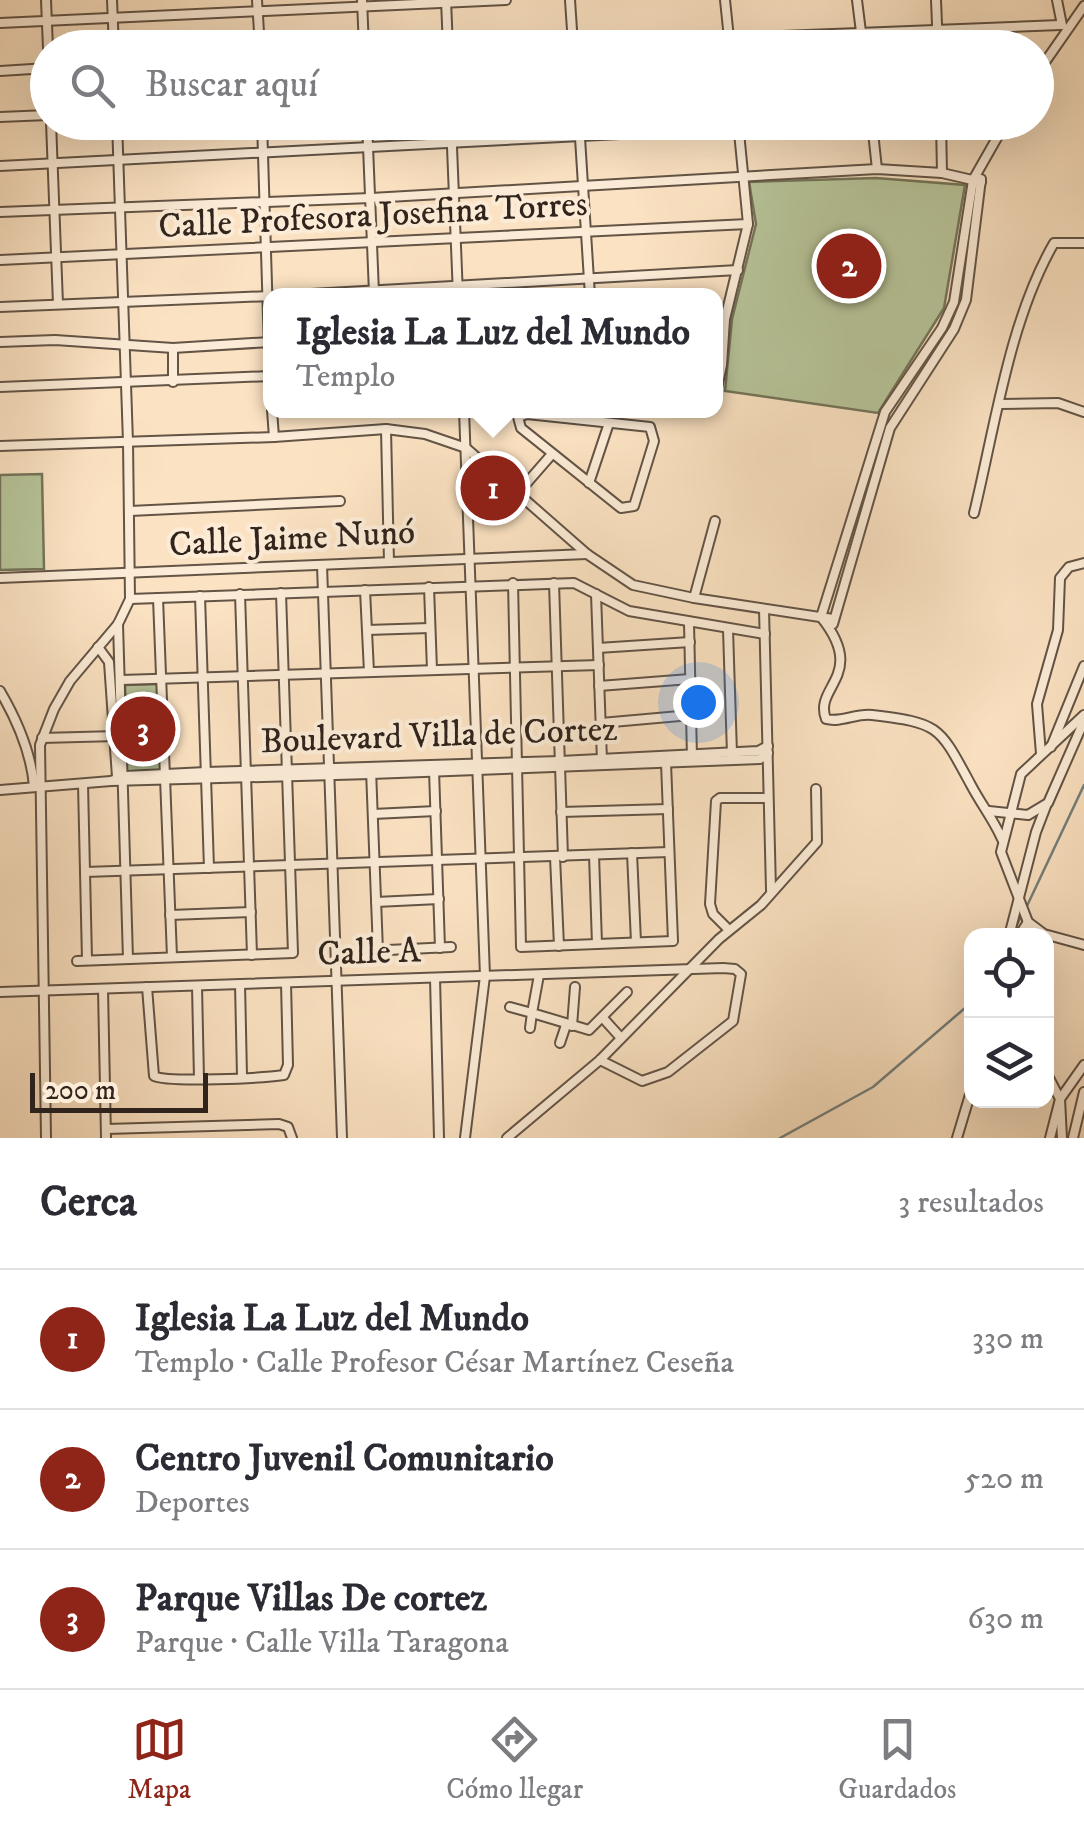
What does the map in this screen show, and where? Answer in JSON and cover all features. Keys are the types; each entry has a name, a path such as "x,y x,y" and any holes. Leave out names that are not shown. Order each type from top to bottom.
{"street":[{"path":"46,0 47,30"},
{"path":"112,0 113,30"},
{"path":"258,0 259,30"},
{"path":"0,23 506,0"},
{"path":"570,0 573,30"},
{"path":"725,0 728,30"},
{"path":"858,0 861,30"},
{"path":"936,0 938,30 1072,24"},
{"path":"1057,0 1060,25"},
{"path":"446,1 447,30"},
{"path":"362,4 363,30"},
{"path":"1054,50 1084,6"},
{"path":"0,71 30,69"},
{"path":"0,117 30,116"},
{"path":"52,140 58,304"},
{"path":"46,1138 37,786 42,738 70,681 118,624 130,599 117,140"},
{"path":"263,140 270,288"},
{"path":"368,140 374,288"},
{"path":"452,140 458,288"},
{"path":"0,166 263,150 537,140"},
{"path":"580,140 590,288"},
{"path":"723,311 738,270 748,224 739,140"},
{"path":"874,140 878,168"},
{"path":"941,140 942,173"},
{"path":"821,618 885,412 942,328 954,302 980,170 995,140"},
{"path":"0,212 371,198 878,168 942,173 978,181"},
{"path":"832,632 890,428 954,330 966,300 978,181"},
{"name":"Calle Profesora Josefina Torres","path":"0,260 748,224"},
{"path":"974,513 1020,326 1052,246 1084,244"},
{"path":"494,288 738,270"},
{"path":"0,307 263,296"},
{"path":"0,342 55,340 172,348 263,342"},
{"path":"172,348 173,382"},
{"path":"920,359 928,366"},
{"path":"0,387 263,378"},
{"path":"1000,404 1058,402 1084,412"},
{"path":"273,418 274,437"},
{"path":"464,418 485,976 465,1138"},
{"path":"518,418 521,428 621,508 634,506 654,435 645,426 558,418"},
{"path":"589,483 610,423"},
{"path":"0,446 274,437 386,429 425,434 466,448 586,554 633,585 833,619"},
{"path":"386,429 389,562"},
{"path":"518,493 552,454"},
{"path":"859,488 870,491"},
{"path":"130,510 340,501"},
{"path":"694,598 714,521"},
{"name":"Calle Jaime Nunó","path":"0,578 586,554"},
{"path":"1042,754 1038,702 1058,630 1059,579 1069,567 1084,563"},
{"path":"322,565 342,1138"},
{"path":"130,599 513,583 578,584 629,611 765,634"},
{"path":"513,583 521,947 673,941 666,763"},
{"path":"554,583 561,812 558,946"},
{"path":"428,588 432,670"},
{"path":"365,590 369,672"},
{"path":"83,784 82,961 293,953 281,593"},
{"path":"240,594 252,954"},
{"path":"596,594 602,763"},
{"path":"200,596 209,868"},
{"path":"158,598 172,957"},
{"path":"764,609 771,890"},
{"path":"821,618 832,632 842,660 824,706 826,719 868,714 917,721 936,729 949,742 1002,839"},
{"path":"689,623 692,758"},
{"path":"118,624 128,959"},
{"path":"367,630 430,628"},
{"path":"728,629 732,755"},
{"path":"598,648 690,642"},
{"path":"98,647 109,662 119,736"},
{"path":"121,680 598,665"},
{"path":"1051,747 1084,666"},
{"path":"599,686 690,678"},
{"path":"0,691 13,713 37,786"},
{"path":"601,723 692,715"},
{"path":"1084,718 1021,774 1002,839 1004,865 1028,922 1044,934 1084,945"},
{"path":"1011,928 1033,842 1084,718"},
{"path":"42,738 119,736"},
{"name":"Boulevard Villa de Cortez","path":"0,790 246,774 560,765 732,755 760,759 768,750"},
{"name":"Boulevard Villa de Cortez","path":"602,763 666,763 692,758"},
{"path":"434,769 440,948"},
{"path":"371,771 378,951"},
{"path":"507,1138 600,1060 729,930 761,905 817,842 816,789"},
{"path":"729,930 713,914 710,904 716,801 768,798"},
{"path":"988,810 1028,816 1048,803"},
{"path":"561,812 668,808"},
{"path":"372,814 436,811"},
{"path":"85,872 669,852"},
{"path":"632,854 636,942"},
{"path":"594,855 597,944"},
{"path":"376,902 439,899"},
{"path":"170,915 250,912"},
{"path":"1024,928 1028,922"},
{"path":"367,951 451,948"},
{"name":"Calle A","path":"0,992 723,968 738,971 741,982 733,1021 668,1072 642,1081 600,1060"},
{"path":"530,1028 539,975"},
{"path":"435,978 439,1138"},
{"path":"147,987 154,1076 160,1080 199,1079 276,1076 287,1070 286,983"},
{"path":"240,984 242,1076"},
{"path":"197,986 199,1079"},
{"path":"560,1043 569,1026 575,987"},
{"path":"103,989 106,1134 284,1125 292,1138"},
{"path":"510,1007 589,1030 627,992"},
{"path":"603,1018 622,1038"},
{"path":"1050,1138 1060,1099 1084,1065"},
{"path":"1054,1087 1060,1099 1062,1138"},
{"path":"1073,1138 1084,1092"},
{"path":"957,1138 966,1108"},
{"path":"202,1127 203,1138"},
{"path":"244,1127 244,1138"}],"green space":[{"path":"876,178 965,185 944,308 878,413 725,391 732,319 756,224 749,182"},
{"path":"42,474 44,569 0,570 0,475"},
{"path":"159,684 161,773 127,773 125,685"}],"waterway":[{"path":"1026,908 1084,785"},
{"path":"1015,928 1022,915"},
{"path":"780,1138 873,1087 964,1009"}],"place":[{"name":"Centro Juvenil Comunitario","path":"849,266"},
{"name":"Iglesia La Luz del Mundo","path":"493,488"},
{"name":"Parque Villas De cortez","path":"143,729"}]}
